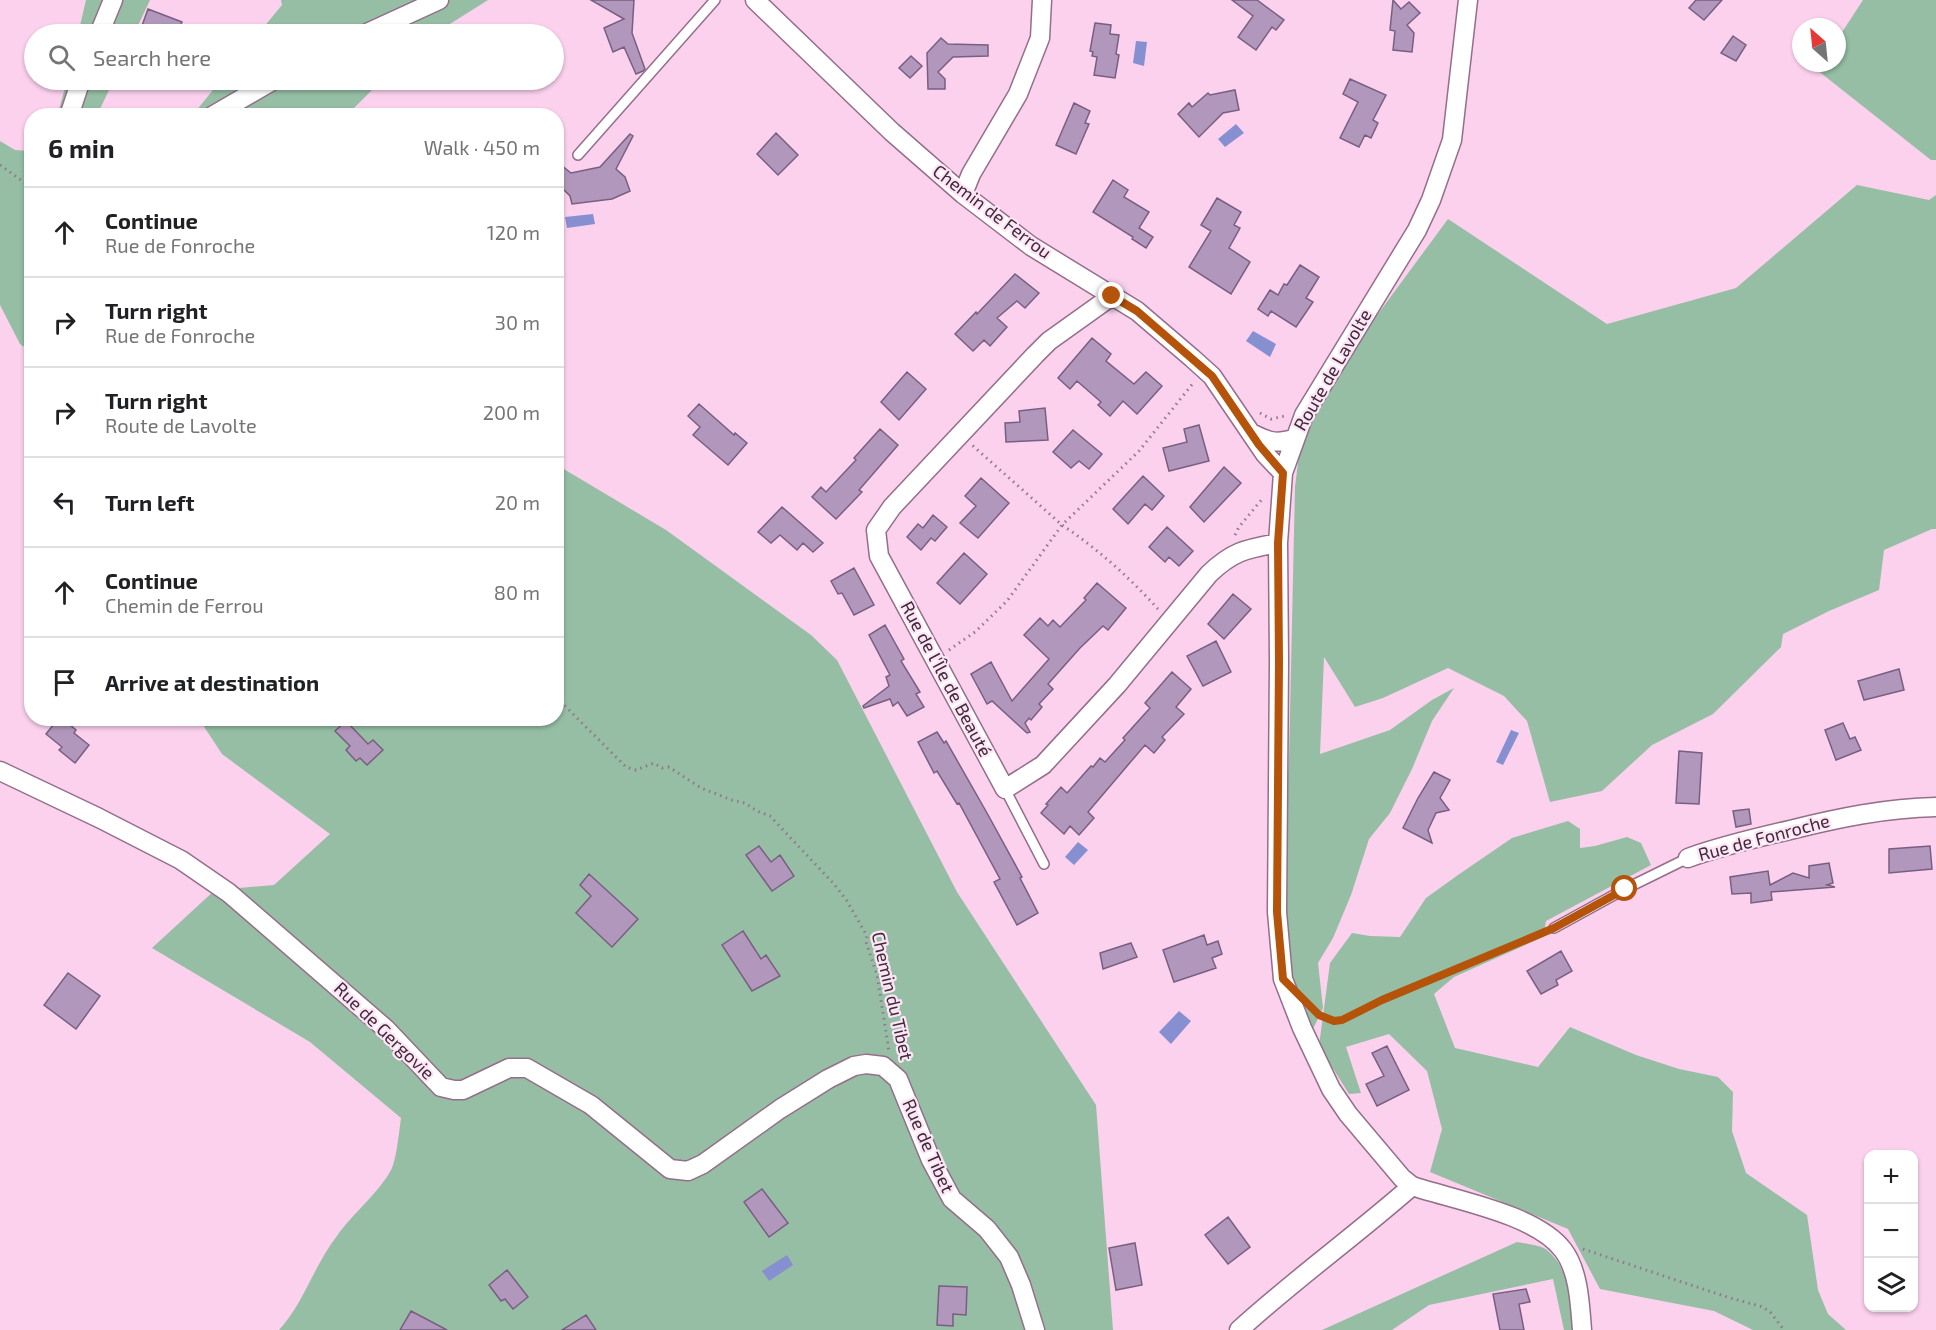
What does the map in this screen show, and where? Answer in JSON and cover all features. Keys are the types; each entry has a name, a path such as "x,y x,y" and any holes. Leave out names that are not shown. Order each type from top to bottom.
{"street":[{"path":"103,24 113,0"},
{"path":"387,24 439,0"},
{"name":"Chemin de Ferrou","path":"755,0 892,132 963,194 1031,246 1137,311 1199,376 1212,376 1271,462 1283,473"},
{"path":"963,194 971,174 1018,94 1040,38 1042,0"},
{"name":"Route de Lavolte","path":"1412,1186 1402,1178 1348,1114 1331,1089 1302,1028 1283,979 1277,912 1278,543 1283,473 1304,415 1418,230 1452,140 1468,0"},
{"path":"72,108 78,90"},
{"path":"226,108 257,90"},
{"name":"Rue de l'Île de Beauté","path":"1005,789 879,556 876,530 892,507 1049,341 1112,296"},
{"path":"1251,433 1264,440 1278,443 1294,439"},
{"path":"1005,789 1043,765 1117,685 1209,574 1225,559 1240,551 1278,543"},
{"name":"Rue de Gergovie","path":"0,771 181,860 229,893 386,1029 441,1087 463,1090 509,1068 527,1068 591,1106 670,1169 688,1171 703,1164 799,1096 854,1066 866,1064 883,1066 898,1079"},
{"name":"Rue de Fonroche","path":"1688,858 1722,846 1815,824 1902,808 1936,807"},
{"name":"Rue de Tibet","path":"898,1079 931,1160 952,1199 987,1229 1009,1257 1021,1285 1035,1330"},
{"path":"1239,1330 1302,1275 1363,1229 1412,1186 1507,1215 1538,1229 1564,1251 1575,1277 1582,1330"}],"lane":[{"path":"578,155 715,0"},
{"path":"1005,789 1044,864"},
{"name":"Rue de Fonroche","path":"1554,928 1688,858"}],"path":[{"path":"0,165 24,182"},
{"path":"1185,376 1199,376"},
{"path":"1199,376 1200,391"},
{"path":"935,659 975,632 1007,600 1062,525 1139,451 1199,376"},
{"path":"1260,414 1271,419 1289,415"},
{"path":"960,435 1062,525 1084,540 1137,586 1169,622"},
{"path":"1233,555 1232,541 1239,527 1255,510 1267,492"},
{"name":"Chemin du Tibet","path":"564,705 626,767 636,770 654,763 662,768 669,767 701,788 746,804 770,816 823,871 847,901 867,936 866,942 879,984 890,1053"},
{"path":"1312,1008 1326,1019 1342,1020 1392,996 1554,928"},
{"path":"1564,1251 1573,1247 1585,1250 1763,1307 1771,1313 1784,1330"}],"green space":[{"path":"86,0 150,0 139,24 80,24"},
{"path":"281,0 488,0 450,24 266,24 282,5"},
{"path":"1863,0 1936,0 1936,160 1931,160 1820,72 1846,72 1846,26"},
{"path":"64,90 109,90 100,108 59,108"},
{"path":"213,90 372,90 354,108 198,108"},
{"path":"0,141 15,150 24,151 24,347 20,344 0,305"},
{"path":"1857,185 1929,200 1936,195 1936,529 1884,550 1879,590 1783,634 1781,647 1713,714 1652,745 1602,791 1550,802 1527,721 1504,696 1448,668 1383,698 1355,707 1324,657 1320,754 1390,730 1432,700 1454,688 1432,721 1390,813 1369,839 1351,895 1333,938 1318,963 1323,1008 1313,1029 1288,968 1284,847 1289,759 1295,487 1300,446 1318,406 1375,318 1448,219 1607,324 1736,288"},
{"path":"564,469 666,530 811,635 837,660 957,892 1096,1105 1113,1330 279,1330 295,1308 329,1247 387,1177 397,1150 401,1118 310,1042 152,948 215,890 274,885 330,834 222,754 204,726 564,726"},
{"path":"1568,821 1580,829 1580,848 1627,837 1641,843 1651,865 1546,921 1543,937 1454,977 1434,994 1455,1048 1538,1067 1570,1027 1636,1055 1679,1069 1718,1077 1733,1092 1732,1131 1746,1173 1807,1215 1818,1290 1828,1314 1846,1330 1753,1330 1714,1311 1600,1289 1568,1229 1430,1172 1442,1129 1427,1071 1389,1034 1346,1047 1361,1093 1349,1094 1319,1046 1330,963 1352,933 1400,937 1426,898 1458,875 1512,838"},
{"path":"1517,1242 1545,1249 1561,1267 1568,1288 1572,1330 1564,1330 1553,1279 1429,1305 1392,1330 1322,1330"}],"water":[{"path":"1136,41 1147,42 1144,66 1133,63"},
{"path":"1236,124 1244,133 1225,147 1218,139"},
{"path":"593,214 595,224 567,228 565,217"},
{"path":"1253,331 1276,344 1270,357 1246,341"},
{"path":"1511,730 1519,733 1503,765 1496,762"},
{"path":"1078,842 1088,850 1074,865 1065,857"},
{"path":"1179,1011 1191,1021 1171,1044 1159,1032"},
{"path":"787,1255 793,1265 769,1281 762,1271"}],"building":[{"path":"591,0 634,0 632,33 645,69 643,71 636,74 624,47 613,52 604,28 624,19"},
{"path":"1232,0 1257,0 1284,20 1276,30 1272,27 1256,50 1238,37 1253,16"},
{"path":"1393,0 1401,9 1409,2 1420,13 1407,25 1414,33 1412,52 1393,50 1395,31 1390,30"},
{"path":"1696,0 1722,0 1704,20 1689,8"},
{"path":"148,9 182,22 181,24 143,24"},
{"path":"1095,23 1111,25 1110,34 1119,35 1116,54 1119,55 1115,78 1094,75 1097,57 1092,56 1093,52 1090,51"},
{"path":"1733,36 1746,45 1736,61 1721,53"},
{"path":"941,38 948,44 988,45 988,56 953,57 938,72 945,79 945,89 928,89 927,53"},
{"path":"911,56 922,66 910,78 899,68"},
{"path":"1350,79 1386,95 1373,120 1378,123 1371,138 1365,135 1359,147 1340,138 1358,102 1343,94"},
{"path":"1235,90 1239,110 1223,113 1199,137 1178,114 1189,103 1192,107 1208,93 1210,95"},
{"path":"1074,103 1090,111 1085,123 1089,124 1076,154 1056,145"},
{"path":"776,133 798,155 778,175 757,154"},
{"path":"630,134 633,136 616,169 625,177 630,191 612,199 572,204 570,196 564,190 564,167 571,173 600,167"},
{"path":"1113,180 1128,190 1124,197 1149,212 1139,228 1153,237 1146,248 1093,212"},
{"path":"1217,198 1241,212 1234,225 1240,228 1229,248 1250,262 1231,294 1189,267 1211,231 1201,225"},
{"path":"1300,265 1319,277 1306,298 1313,302 1296,327 1271,311 1268,316 1258,309 1270,290 1278,295"},
{"path":"1015,274 1039,293 1025,308 1017,301 997,318 1007,327 990,346 984,340 973,351 955,334"},
{"path":"1092,338 1111,354 1106,361 1134,384 1146,372 1162,386 1137,414 1123,401 1110,416 1098,405 1101,402 1077,381 1070,389 1058,378"},
{"path":"907,372 926,389 899,420 881,402"},
{"path":"699,404 734,435 735,433 747,443 728,465 693,435 700,427 688,416"},
{"path":"1045,408 1048,440 1006,442 1005,423 1020,422 1019,411"},
{"path":"1199,425 1209,461 1169,471 1163,448 1187,442 1184,429"},
{"path":"880,429 898,445 859,490 862,492 836,519 812,497 821,487 826,492 856,460 854,458"},
{"path":"1073,430 1102,454 1089,469 1079,461 1071,468 1053,452"},
{"path":"1224,467 1241,483 1204,522 1190,507"},
{"path":"1143,476 1164,496 1152,510 1145,504 1128,524 1113,509"},
{"path":"981,478 1009,503 978,538 960,523 976,506 965,496"},
{"path":"782,507 823,543 813,552 803,543 797,550 780,535 771,543 758,532"},
{"path":"933,515 947,527 935,541 931,538 921,550 907,537 918,524 923,528"},
{"path":"1167,527 1193,551 1179,566 1169,557 1165,562 1149,547"},
{"path":"964,553 987,574 960,604 937,583"},
{"path":"854,568 874,605 854,615 842,593 838,594 831,581"},
{"path":"1097,583 1126,608 1108,630 1103,626 1080,648 1048,684 1053,689 1039,704 1042,707 1031,720 1029,718 1025,723 1030,732 1027,733 992,701 987,704 971,674 991,662 1012,701 1049,659 1024,635 1040,618 1048,626 1053,620 1060,627 1086,600 1084,598"},
{"path":"1233,594 1251,609 1224,639 1208,624"},
{"path":"885,625 904,659 901,661 920,692 916,694 924,707 907,716 898,702 893,706 890,699 864,708 863,706 889,686 886,677 890,675 869,635"},
{"path":"1216,641 1231,672 1203,686 1187,656"},
{"path":"1899,669 1904,690 1864,700 1858,681"},
{"path":"1172,672 1191,689 1176,707 1184,714 1162,737 1165,740 1154,753 1145,745 1088,812 1094,818 1079,835 1070,826 1064,834 1041,813 1048,805 1046,804 1061,787 1067,793 1100,758 1105,762 1150,708 1145,703"},
{"path":"1843,723 1850,739 1855,737 1861,750 1836,760 1825,730"},
{"path":"52,726 71,726 76,730 74,733 89,745 75,763 59,750 62,747 46,734"},
{"path":"340,726 351,726 368,744 373,740 383,750 367,765 360,758 356,761 346,750 350,746 335,731"},
{"path":"937,732 944,743 946,741 987,813 1022,877 1020,878 1038,913 1017,925 994,882 1000,879 959,803 957,804 937,771 934,773 918,742"},
{"path":"1679,751 1702,753 1699,804 1676,803"},
{"path":"1434,772 1450,780 1440,798 1449,810 1436,813 1428,830 1432,843 1403,828"},
{"path":"1749,809 1751,824 1736,827 1733,811"},
{"path":"759,846 771,862 780,855 794,876 772,891 746,855"},
{"path":"1930,846 1932,869 1889,873 1889,849"},
{"path":"1829,863 1833,883 1827,885 1835,887 1771,892 1772,900 1751,903 1751,893 1732,894 1730,877 1768,871 1770,885 1793,873 1809,878 1809,866"},
{"path":"589,874 638,919 612,947 576,913 591,896 580,885"},
{"path":"743,931 761,959 766,955 780,976 752,991 722,945"},
{"path":"1204,935 1207,945 1218,941 1222,954 1212,958 1216,968 1174,982 1163,950"},
{"path":"1131,943 1137,957 1103,969 1100,953"},
{"path":"1561,951 1572,971 1556,980 1558,985 1541,994 1527,971"},
{"path":"68,973 100,996 76,1029 44,1005"},
{"path":"1387,1046 1409,1090 1377,1106 1366,1084 1384,1076 1372,1053"},
{"path":"762,1189 788,1223 769,1237 744,1202"},
{"path":"1228,1217 1250,1247 1228,1264 1205,1235"},
{"path":"1135,1243 1142,1285 1116,1290 1109,1248"},
{"path":"507,1270 528,1297 513,1309 505,1299 501,1301 489,1285"},
{"path":"939,1286 967,1287 966,1315 953,1314 953,1326 937,1325"},
{"path":"1526,1289 1530,1302 1519,1304 1524,1330 1500,1330 1493,1294"},
{"path":"411,1311 447,1330 400,1330"},
{"path":"586,1315 596,1330 562,1330"}],"route":[{"path":"1112,296 1137,311 1212,376 1271,462 1283,473 1278,543 1277,912 1283,979 1319,1015 1334,1021 1342,1020 1382,1000 1554,928 1625,889"}]}
